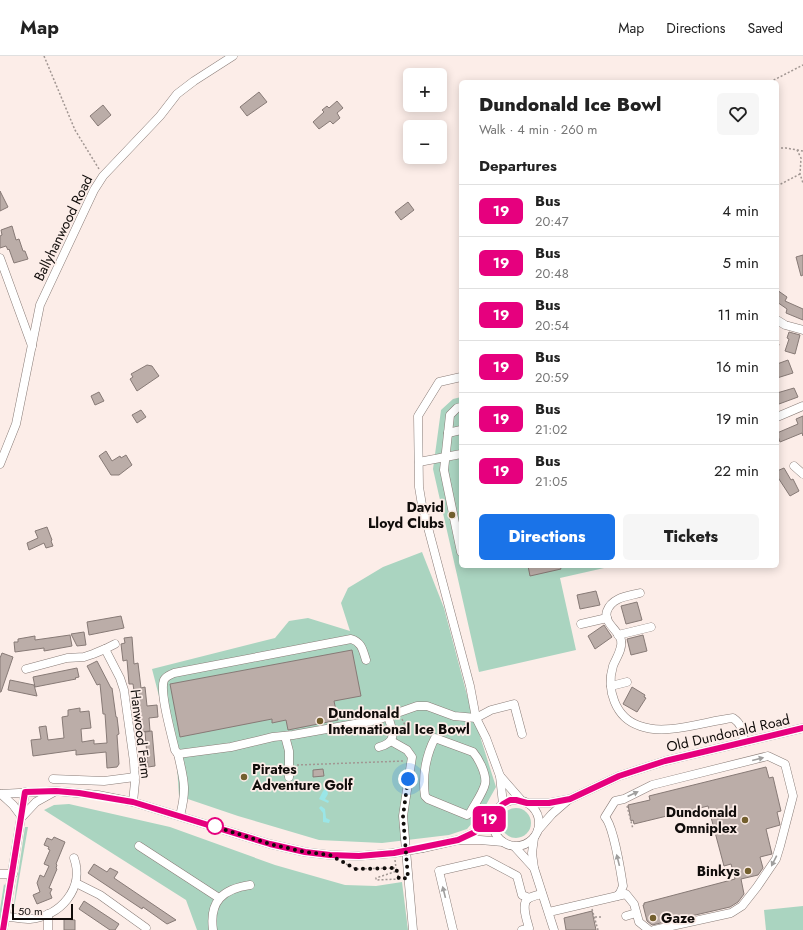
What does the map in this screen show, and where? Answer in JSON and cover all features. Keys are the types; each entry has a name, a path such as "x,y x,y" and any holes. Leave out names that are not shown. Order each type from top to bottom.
{"street":[{"name":"Ballyhanwood Road","path":"0,464 16,424 40,305 94,190 103,176 160,116 177,94 194,81 233,56"},
{"path":"0,258 32,347"},
{"path":"779,321 785,325 803,330"},
{"path":"459,377 439,382 418,416 419,487 422,504 470,686 476,718 486,738 500,776 503,804"},
{"path":"779,416 803,406"},
{"path":"459,407 456,408 450,415 444,470 459,542"},
{"path":"448,433 459,430"},
{"path":"419,462 459,454"},
{"path":"794,466 803,474"},
{"path":"640,593 619,598 610,605 607,611 607,618 621,640 610,679 616,708 628,720 639,726 650,728 678,728 734,718 739,722 744,742"},
{"path":"581,624 607,618"},
{"path":"618,635 651,627"},
{"path":"180,816 184,800 184,775 178,754 175,750 163,695 163,681 166,676 204,667 351,639 357,640 360,644 366,660"},
{"path":"26,669 67,658 84,657 115,644"},
{"name":"Hanwood Farm","path":"105,649 120,678 124,690 135,777 133,802"},
{"path":"611,686 627,682"},
{"path":"178,754 231,747 274,737 376,720 417,706 427,706 454,716 476,718 491,710 514,704 522,734"},
{"path":"379,747 387,745 391,741 393,735 388,716"},
{"name":"Old Dundonald Road","path":"524,802 549,803 570,799 619,776 665,761 803,728"},
{"path":"285,736 289,751 289,776"},
{"path":"435,738 473,752 477,757 485,777 485,785 470,813 467,815 428,799 425,796 426,762 435,738"},
{"path":"391,741 407,750 412,757 403,816 413,930"},
{"path":"617,896 623,886 612,834 608,820 605,817 613,802 624,799 652,785 768,756 785,764 793,796 776,859 757,887 742,906 731,913 654,930"},
{"path":"411,766 426,762"},
{"path":"500,776 524,802 534,808 537,814 539,825 532,852 534,868 554,930"},
{"path":"53,779 104,781 135,777"},
{"path":"22,817 36,802 56,791"},
{"path":"0,794 56,791 133,802 270,844 305,852 330,855 359,856 394,853 458,840 503,842"},
{"path":"4,930 25,792"},
{"path":"0,794 13,805 22,817"},
{"name":"Old Dundonald Road","path":"536,834 552,814 570,799"},
{"path":"458,840 475,832 503,804 510,800 524,802"},
{"path":"495,813 493,820 494,830 496,835 506,844 514,846 524,845 536,834"},
{"path":"139,846 219,898"},
{"path":"514,846 534,868"},
{"path":"6,917 30,919 52,913 69,899 76,883 77,866 74,858"},
{"path":"453,930 439,871 487,860 517,876 526,896 524,905 529,928 522,930"},
{"path":"0,874 13,874"},
{"path":"76,883 100,895 146,928"},
{"path":"213,930 212,918 214,908 219,898 231,890 250,885"},
{"path":"526,896 542,894"},
{"path":"549,912 626,894 632,900 639,922 649,930"},
{"path":"626,916 636,913"},
{"path":"48,914 48,930"}],"path":[{"path":"44,56 75,130 103,176"},
{"path":"774,80 803,64"},
{"path":"779,148 803,151"},
{"path":"797,150 801,158 800,174 803,183"},
{"path":"779,185 800,174"},
{"path":"289,765 408,761 406,769 411,766"},
{"path":"627,803 626,805 633,829"},
{"path":"343,862 356,869 396,868 399,879"},
{"path":"397,871 376,878 376,880 408,878"},
{"path":"593,912 598,930"},
{"path":"595,917 602,917"}],"green space":[{"name":"David Lloyd Clubs","path":"459,398 459,568 604,568 560,578 576,650 479,672 433,469 441,410 453,399"},
{"name":"Dundonald International Ice Bowl","path":"422,552 444,608 467,695 496,787 482,812 467,829 449,835 382,843 319,840 238,816 179,796 177,766 152,669 275,638 289,621 308,618 350,631 341,603 348,588 383,567"},
{"path":"69,804 170,827 275,865 345,885 376,886 402,882 408,930 197,930 186,900 44,810 54,805"},
{"path":"516,808 527,812 531,823 527,834 516,838 505,834 501,823 505,812"},
{"path":"25,827 28,827 14,908 16,888"},
{"path":"4,884 6,887 0,924 0,909"},
{"path":"803,906 803,930 766,930 764,910"}],"water":[{"path":"325,789 327,790 328,794 325,799 329,801 328,803 319,799"},
{"path":"321,806 325,809 326,818 330,820 329,823 323,822 323,813 319,808"}],"building":[{"path":"259,92 267,102 247,116 240,107"},
{"path":"337,101 343,108 337,113 340,118 333,124 330,121 319,129 313,122 324,112 322,110 327,106 329,108"},
{"path":"103,105 111,115 98,126 90,116"},
{"path":"0,191 8,207 0,211"},
{"path":"408,202 414,210 401,220 395,212"},
{"path":"12,226 16,240 19,239 23,251 25,251 28,259 14,263 9,249 8,250 6,246 0,248 0,236 2,235 1,230"},
{"path":"803,255 803,275 801,276 796,257"},
{"path":"779,291 787,297 785,301 803,309 803,320 786,313 787,309 779,303"},
{"path":"789,332 800,335 795,354 785,351 789,339 787,338"},
{"path":"788,360 793,373 779,377 779,363"},
{"path":"147,365 152,366 159,376 137,391 130,379 133,377 131,374"},
{"path":"794,388 798,397 779,404 779,392"},
{"path":"99,392 104,401 95,405 91,396"},
{"path":"141,410 146,417 137,423 132,415"},
{"path":"803,416 803,436 802,433 780,442 779,432 798,424 796,419"},
{"path":"106,451 112,461 120,456 121,458 126,455 132,465 119,475 111,475 99,456"},
{"path":"784,468 791,480 793,479 799,491 790,496 779,479 779,470"},
{"path":"47,527 53,546 46,548 44,543 29,550 27,543 38,538 35,531"},
{"path":"528,568 561,569 530,576"},
{"path":"596,591 600,605 580,609 577,595"},
{"path":"637,602 642,620 626,624 621,606"},
{"path":"121,616 124,628 89,635 87,622"},
{"path":"604,625 612,637 595,649 588,636"},
{"path":"84,632 86,645 77,646 71,634"},
{"path":"70,635 72,646 44,651 44,648 15,652 14,642 18,642 18,639 35,636 35,640"},
{"path":"643,635 647,651 631,655 627,639"},
{"path":"132,637 134,664 138,663 141,688 145,687 147,706 157,705 158,717 149,718 150,731 140,732 133,684 129,684 127,660 123,661 121,644 125,643 124,638"},
{"path":"352,650 361,696 334,701 338,720 288,730 286,720 272,723 272,719 180,737 170,684"},
{"path":"2,653 13,657 0,692 0,658"},
{"path":"97,661 112,688 119,734 117,735 119,764 117,767 107,768 106,752 76,755 76,750 33,756 31,740 41,739 39,727 46,726 48,740 64,738 62,717 68,716 68,710 80,708 80,712 89,711 91,728 81,729 82,742 94,740 94,744 107,743 105,714 103,714 100,684 97,685 87,666"},
{"path":"77,668 79,677 75,678 76,679 35,687 33,677"},
{"path":"10,680 34,685 37,696 8,690"},
{"path":"632,687 645,695 644,697 646,698 637,712 623,704"},
{"path":"152,731 155,766 148,767 145,732"},
{"path":"766,767 769,778 773,777 781,811 777,812 780,825 766,829 772,854 760,857 763,868 758,875 741,879 744,894 738,902 730,907 652,925 647,921 643,905 644,903 735,879 731,864 724,866 708,806 634,824 633,820 631,821 628,805 650,800 649,796"},
{"path":"323,769 324,776 313,777 313,770"},
{"path":"54,837 65,842 56,864 57,869 49,888 52,889 50,893 52,898 37,904 33,895 40,892 37,883 40,875 44,877 49,866 44,864 50,850 48,849 49,847 44,845 47,838 52,840"},
{"path":"94,864 107,872 110,868 118,872 114,878 176,920 167,924 143,907 142,909 88,873"},
{"path":"84,901 119,924 115,930 110,930 79,909"},
{"path":"592,911 596,930 566,930 564,918"},
{"path":"64,919 75,920 75,930 64,930"}],"bus line":[{"name":"19","path":"3,930 25,792 56,791 98,795 133,802 270,844 305,852 359,856 394,853 458,840 475,832 495,813 498,808 510,800 521,800 527,803 549,803 570,799 619,776 665,761 803,728"}],"place":[{"name":"David Lloyd Clubs","path":"452,515"},
{"name":"Dundonald International Ice Bowl","path":"320,721"},
{"name":"Pirates Adventure Golf","path":"244,777"},
{"name":"Dundonald Omniplex","path":"745,820"},
{"name":"Binkys","path":"748,871"},
{"name":"Gaze","path":"653,918"}],"route":[{"path":"215,826 210,825 270,844 305,852 330,855 356,869 396,868 399,879 408,878 403,816 408,779"}]}
